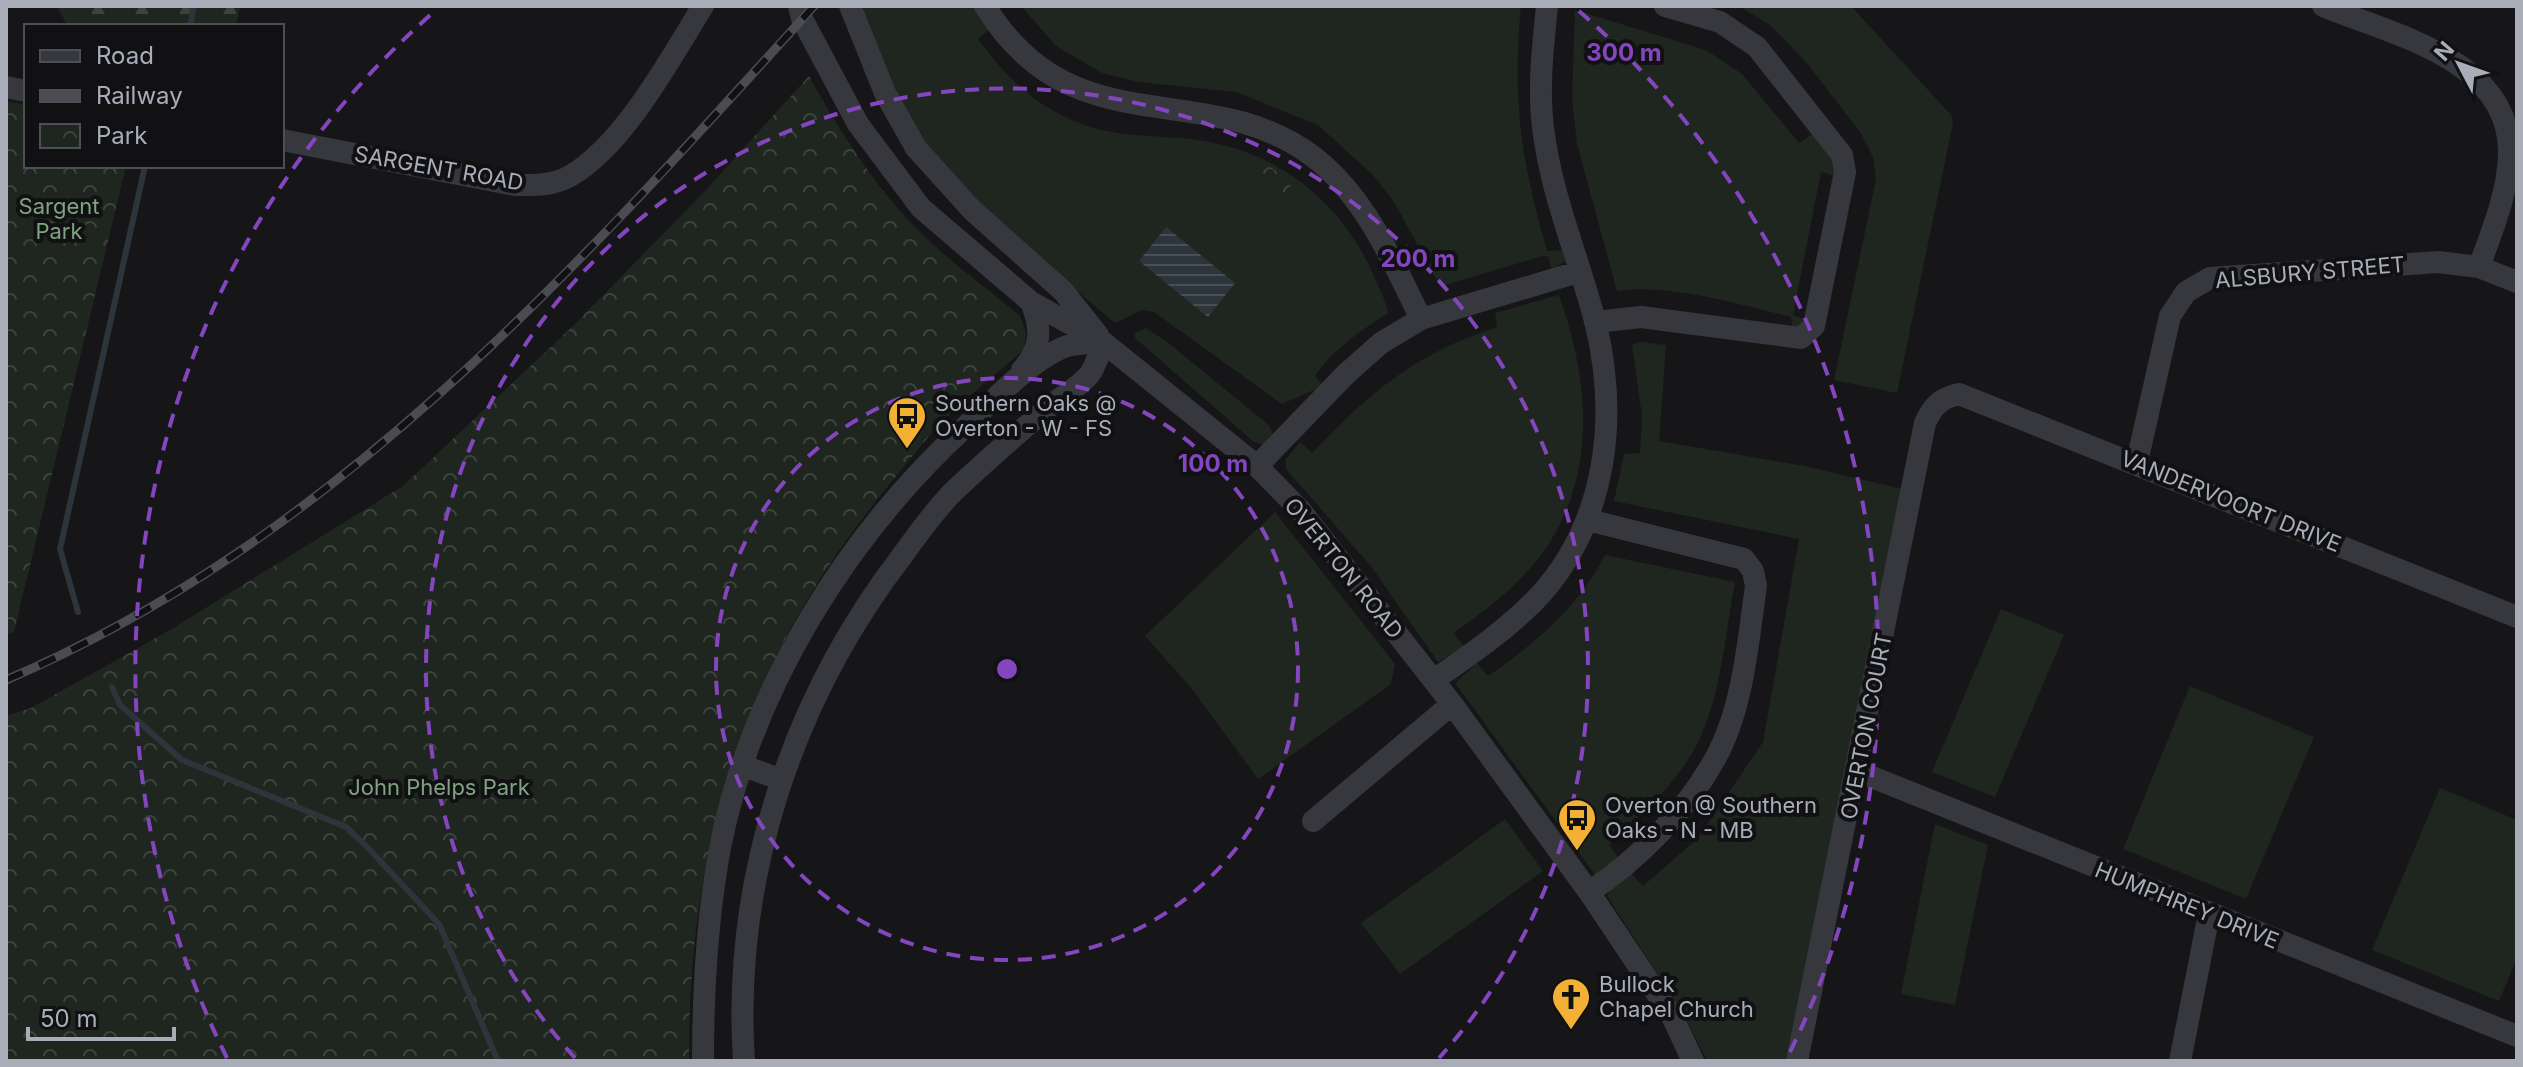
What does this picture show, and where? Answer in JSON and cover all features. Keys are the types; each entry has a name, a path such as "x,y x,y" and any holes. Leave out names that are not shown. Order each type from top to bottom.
{"street":[{"name":"SARGENT ROAD","path":"284,140 515,185 545,184 568,177 594,159 644,99 703,6"},
{"name":"OVERTON ROAD","path":"799,6 802,19 858,124 921,208 1031,302 1103,342 1257,466 1343,561 1589,892 1672,1016 1693,1061"},
{"path":"850,6 885,93 916,148 972,210 1063,291 1103,342"},
{"path":"985,6 1027,59 1060,82 1092,96 1247,124 1313,156 1331,171 1368,217 1421,319"},
{"path":"1434,680 1540,596 1578,544 1588,520 1606,441 1608,405 1595,322 1556,199 1543,125 1547,6"},
{"path":"1595,322 1641,317 1801,338 1814,326 1845,172 1842,155 1757,47 1720,22 1665,6"},
{"path":"2323,6 2440,55 2469,71 2491,92 2506,119 2509,155 2503,199 2479,267"},
{"name":"ALSBURY STREET","path":"2137,462 2170,316 2186,292 2210,278 2438,262 2479,267 2517,282"},
{"path":"1257,466 1346,374 1381,343 1421,319 1578,272"},
{"path":"703,1061 704,983 713,891 722,840 744,766 774,690 805,630 864,536 919,471 1029,362 1039,344 1040,325 1031,302"},
{"path":"1003,391 1067,346 1103,342"},
{"path":"744,1061 741,1018 746,938 756,874 782,780 811,703 855,622 949,497 1005,444 1090,375 1103,342"},
{"name":"VANDERVOORT DRIVE","path":"1944,398 1959,394 2137,462 2517,617"},
{"name":"OVERTON COURT","path":"1797,1061 1925,423 1933,406 1944,398"},
{"path":"919,471 949,497"},
{"path":"1588,520 1736,556 1753,571 1756,586 1733,713 1716,758 1688,798 1647,845 1589,892"},
{"path":"1313,821 1452,704"},
{"path":"744,766 782,780"},
{"name":"HUMPHREY DRIVE","path":"1857,771 2517,1036"},
{"path":"2180,1061 2209,914"}],"green space":[{"path":"57,6 240,6 236,24 67,24"},
{"path":"863,6 975,6 990,29 978,39 989,53 1010,78 1035,99 1063,116 1110,132 1188,139 1232,147 1283,170 1305,185 1344,225 1373,274 1388,313 1330,357 1315,376 1323,386 1282,404 1154,312 1142,310 1115,323 1033,254 928,157 865,29"},
{"path":"1021,6 1521,6 1518,102 1525,158 1547,251 1563,250 1565,262 1552,269 1548,257 1543,256 1445,285 1439,284 1394,202 1374,176 1318,125 1236,92 1138,82 1102,73 1056,46"},
{"path":"1739,6 1851,6 1951,115 1953,123 1897,393 1834,380 1876,179 1873,157 1860,132 1806,62 1771,26"},
{"path":"1575,10 1706,50 1742,74 1799,143 1813,133 1833,159 1836,176 1821,172 1793,315 1807,320 1793,333 1791,317 1728,301 1659,290 1617,291 1577,144 1572,98"},
{"name":"John Phelps Park","path":"809,76 846,138 903,214 957,265 1020,316 1026,333 1024,349 937,428 836,555 795,621 761,689 734,758 714,830 700,904 691,981 689,1061 6,1061 6,716 31,708 170,630 403,486 573,326 704,192"},
{"name":"Sargent Park","path":"6,101 24,105 24,168 126,168 14,632 6,635"},
{"path":"1269,166 1291,182 1289,196 1269,195 1259,187 1257,176"},
{"path":"1559,295 1570,331 1583,405 1577,477 1566,511 1548,544 1524,575 1499,599 1454,633 1464,647 1438,662 1370,565 1286,469 1286,459 1300,442 1312,453 1354,411 1418,362 1497,327 1495,313"},
{"path":"1146,328 1270,426 1273,434 1264,445 1254,442 1135,338 1135,333"},
{"path":"1641,342 1666,345 1659,441 1805,466 1902,489 1787,1061 1707,1061 1684,1015 1607,896 1611,888 1631,873 1643,886 1698,838 1763,742 1799,539 1614,501 1624,454 1640,453 1642,416 1632,345"},
{"path":"1275,512 1395,664 1391,684 1258,779 1192,689 1145,636"},
{"path":"1605,555 1735,582 1718,682 1700,738 1672,782 1609,844 1619,859 1596,876 1455,683 1477,663 1488,676 1539,637 1582,592"},
{"path":"2001,609 2064,635 1995,797 1932,772"},
{"path":"2190,686 2314,737 2246,899 2123,849"},
{"path":"2440,788 2517,820 2517,958 2499,1001 2372,950"},
{"path":"1505,819 1543,871 1400,974 1361,923"},
{"path":"1935,824 1988,845 1955,1005 1901,994"}],"shaded area":[{"path":"1166,227 1235,283 1208,317 1139,261"}],"waterway":[{"path":"190,24 194,6"},
{"path":"78,612 60,549 145,168"},
{"path":"112,687 120,705 182,760 346,827 369,849 439,924 498,1061"}],"railway":[{"path":"6,680 126,621 239,552 345,474 446,388 542,297 635,202 814,6"}],"place":[{"name":"Southern Oaks @ Overton - W - FS","path":"907,450"},
{"name":"Overton @ Southern Oaks - N - MB","path":"1577,852"},
{"name":"Bullock Chapel Church","path":"1571,1031"}]}
